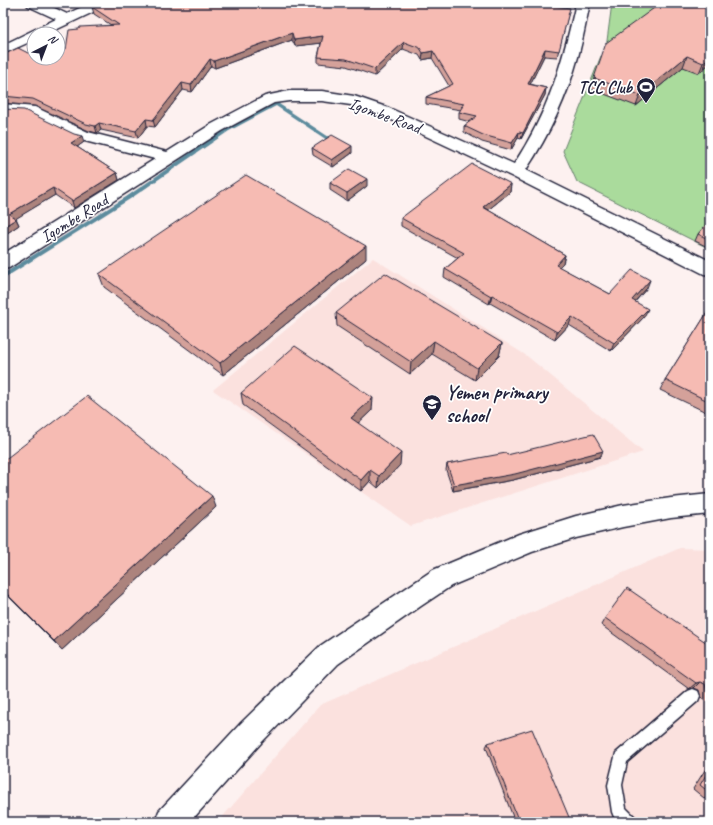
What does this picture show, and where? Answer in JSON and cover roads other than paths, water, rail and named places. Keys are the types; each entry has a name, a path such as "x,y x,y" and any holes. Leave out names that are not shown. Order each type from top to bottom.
{"street":[{"path":"33,3 66,19"},
{"path":"52,26 101,3"},
{"path":"518,172 536,143 552,110 568,66 583,3"},
{"path":"3,50 26,38"},
{"name":"Igombe Road","path":"3,263 216,128 270,99 289,96 322,96 354,101 384,111 518,172 710,269"},
{"path":"3,109 30,110 83,136 135,148 169,158"},
{"path":"170,822 251,733 329,655 442,578 528,542 576,527 623,516 671,508 710,504"}],"lane":[{"path":"630,822 619,812 614,785 621,758 638,741 693,696"}],"waterway":[{"path":"3,277 128,198 227,130 276,104 329,139"}],"place":[{"name":"TCC Club","path":"646,104"},
{"name":"Yemen primary school","path":"432,421"}]}
